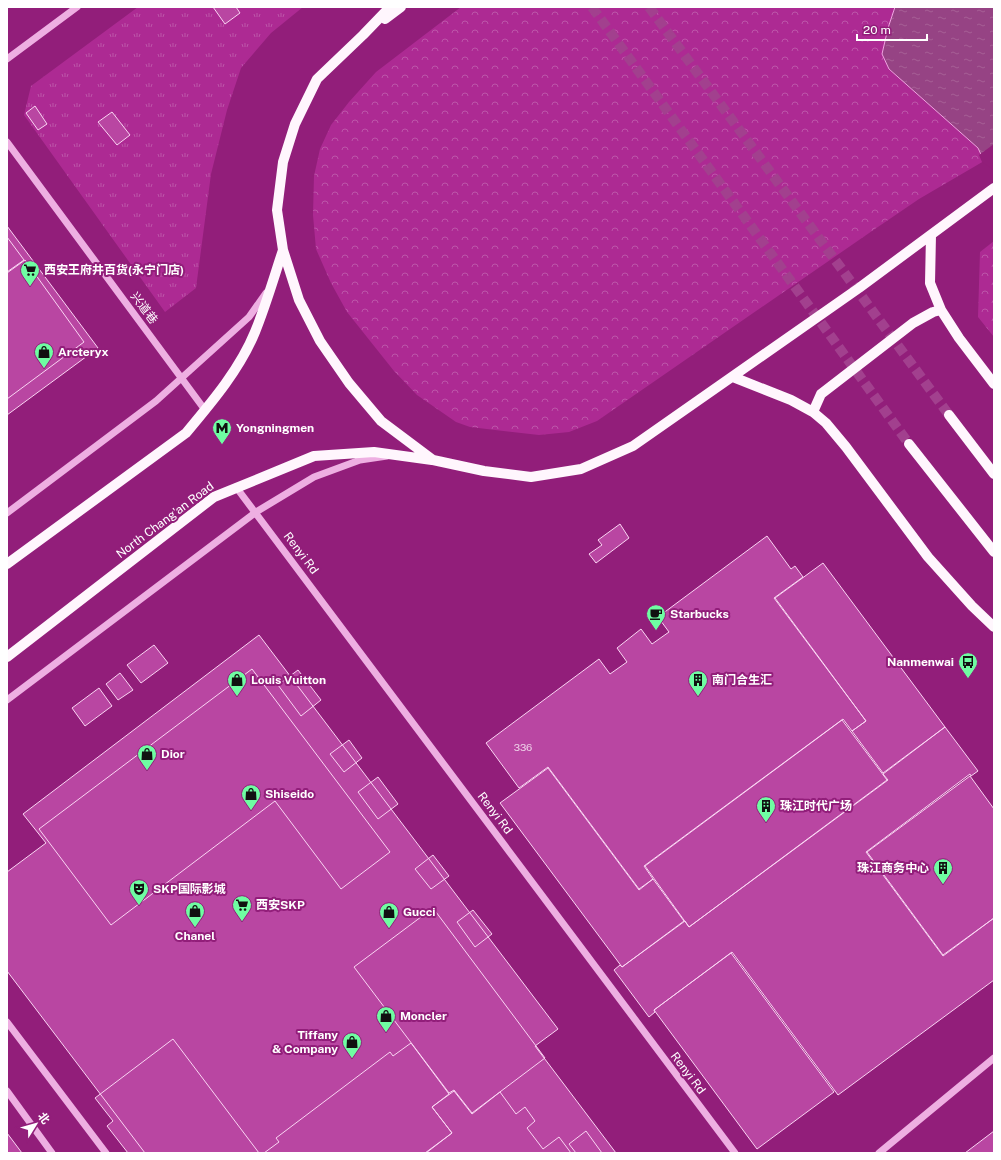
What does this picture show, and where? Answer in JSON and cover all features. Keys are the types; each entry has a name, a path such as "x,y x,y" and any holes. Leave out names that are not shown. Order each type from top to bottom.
{"main road":[{"path":"390,7 317,79 295,124 283,162 277,210 283,250 299,300 320,341 349,383 381,421 432,460"},
{"path":"363,35 401,7"},
{"name":"North Chang'an Road","path":"7,657 214,497 314,456 374,452 432,460 484,471 531,477 581,469 633,446 853,293 994,188"},
{"path":"931,235 930,283 941,310 959,338 994,384"},
{"path":"7,564 186,433 237,367 255,332 283,250"},
{"path":"813,412 821,394 913,323 933,312 941,310"},
{"path":"733,376 777,394 813,412 826,423 846,447 928,557 972,606 994,627"},
{"path":"949,415 994,474"},
{"path":"909,444 994,552"}],"street":[{"path":"7,59 77,7"},
{"name":"兴道巷","path":"7,142 205,410"},
{"path":"7,513 156,401 249,317 270,288"},
{"path":"7,700 256,512 314,477 360,460 397,455"},
{"name":"Renyi Rd","path":"236,487 735,1153"},
{"path":"7,1022 106,1153"},
{"path":"879,1153 994,1058"},
{"path":"7,1091 52,1153"}],"green space":[{"path":"138,7 303,7 271,33 241,68 227,110 211,174 196,288 165,312 24,115 31,86"},
{"path":"461,7 895,7 888,28 889,69 978,148 984,161 919,199 597,421 569,432 539,435 470,427 456,422 417,395 394,371 347,312 331,283 316,249 313,215 314,176 320,149 331,125 376,72"},
{"path":"994,241 994,337 978,317 980,252"}],"water":[{"path":"895,7 994,7 994,168 984,161 978,148 889,69 882,54"}],"pier":[{"path":"994,144 994,170 982,162 979,155"}],"building":[{"path":"213,7 236,7 240,13 225,24"},
{"path":"35,106 47,124 38,130 26,113"},
{"path":"112,112 130,135 117,145 98,122"},
{"name":"西安王府井百货(永宁门店)","path":"7,226 98,348 7,415"},
{"path":"7,237 24,260 7,272"},
{"name":"西安王府井百货(永宁门店)","path":"25,260 84,342 7,399 7,273"},
{"path":"620,524 629,538 596,563 589,554 602,545 598,540"},
{"name":"南门合生汇","path":"767,536 791,569 795,566 803,577 774,598 866,721 852,731 843,719 644,866 653,879 639,889 548,767 519,788 486,743 599,659 610,674 627,662 617,648 641,629 652,644 669,632 658,617"},
{"path":"823,563 945,727 883,773 852,731 866,721 775,598"},
{"name":"西安SKP","path":"259,635 558,1029 535,1046 616,1153 145,1153 7,971 7,872 46,843 23,814"},
{"path":"154,645 168,663 141,683 127,665"},
{"path":"252,669 390,852 341,889 275,801 111,925 39,829"},
{"path":"298,670 321,700 301,716 278,685"},
{"path":"120,673 133,690 118,700 106,684"},
{"path":"99,688 112,706 85,726 72,708"},
{"name":"珠江时代广场","path":"842,720 887,780 689,927 645,866"},
{"path":"945,727 978,771 971,776 970,774 866,852 943,956 994,918 994,980 838,1095 732,952 654,1010 655,1012 649,1017 614,970 620,965 622,967 685,921 689,927 888,780 883,774"},
{"path":"349,740 362,758 344,772 330,754"},
{"path":"548,768 639,890 653,879 684,921 622,967 500,803"},
{"name":"珠江商务中心","path":"970,776 994,809 994,918 943,955 867,852"},
{"path":"378,777 398,804 378,819 358,792"},
{"path":"433,855 449,876 431,889 415,869"},
{"path":"433,908 545,1058 472,1113 454,1090 449,1093 354,967"},
{"path":"473,910 492,934 475,947 457,922"},
{"path":"731,953 834,1092 757,1149 654,1010"},
{"path":"173,1039 259,1153 128,1153 107,1126 113,1121 95,1098"},
{"path":"411,1043 449,1094 432,1107 452,1133 425,1153 264,1153 279,1142 276,1138 390,1052 393,1056"},
{"path":"454,1091 472,1114 500,1092 516,1114 525,1107 535,1121 527,1128 543,1149 559,1137 571,1153 426,1153 452,1133 432,1107"},
{"path":"586,1131 602,1153 576,1153 569,1144"},
{"path":"994,1131 994,1153 965,1153"},
{"path":"7,1133 22,1153 7,1153"}],"tunnel":[{"path":"592,7 909,444"},
{"path":"649,7 949,415"}],"place":[{"name":"西安王府井百货(永宁门店)","path":"30,287"},
{"name":"Arcteryx","path":"44,369"},
{"name":"Yongningmen","path":"222,445"},
{"name":"Starbucks","path":"656,631"},
{"name":"Nanmenwai","path":"968,679"},
{"name":"Louis Vuitton","path":"237,697"},
{"name":"南门合生汇","path":"698,697"},
{"name":"Dior","path":"147,771"},
{"name":"Shiseido","path":"251,811"},
{"name":"珠江时代广场","path":"766,823"},
{"name":"珠江商务中心","path":"943,885"},
{"name":"SKP国际影城","path":"139,906"},
{"name":"西安SKP","path":"242,922"},
{"name":"Chanel","path":"195,928"},
{"name":"Gucci","path":"389,929"},
{"name":"Moncler","path":"386,1033"},
{"name":"Tiffany & Company","path":"352,1059"}]}
